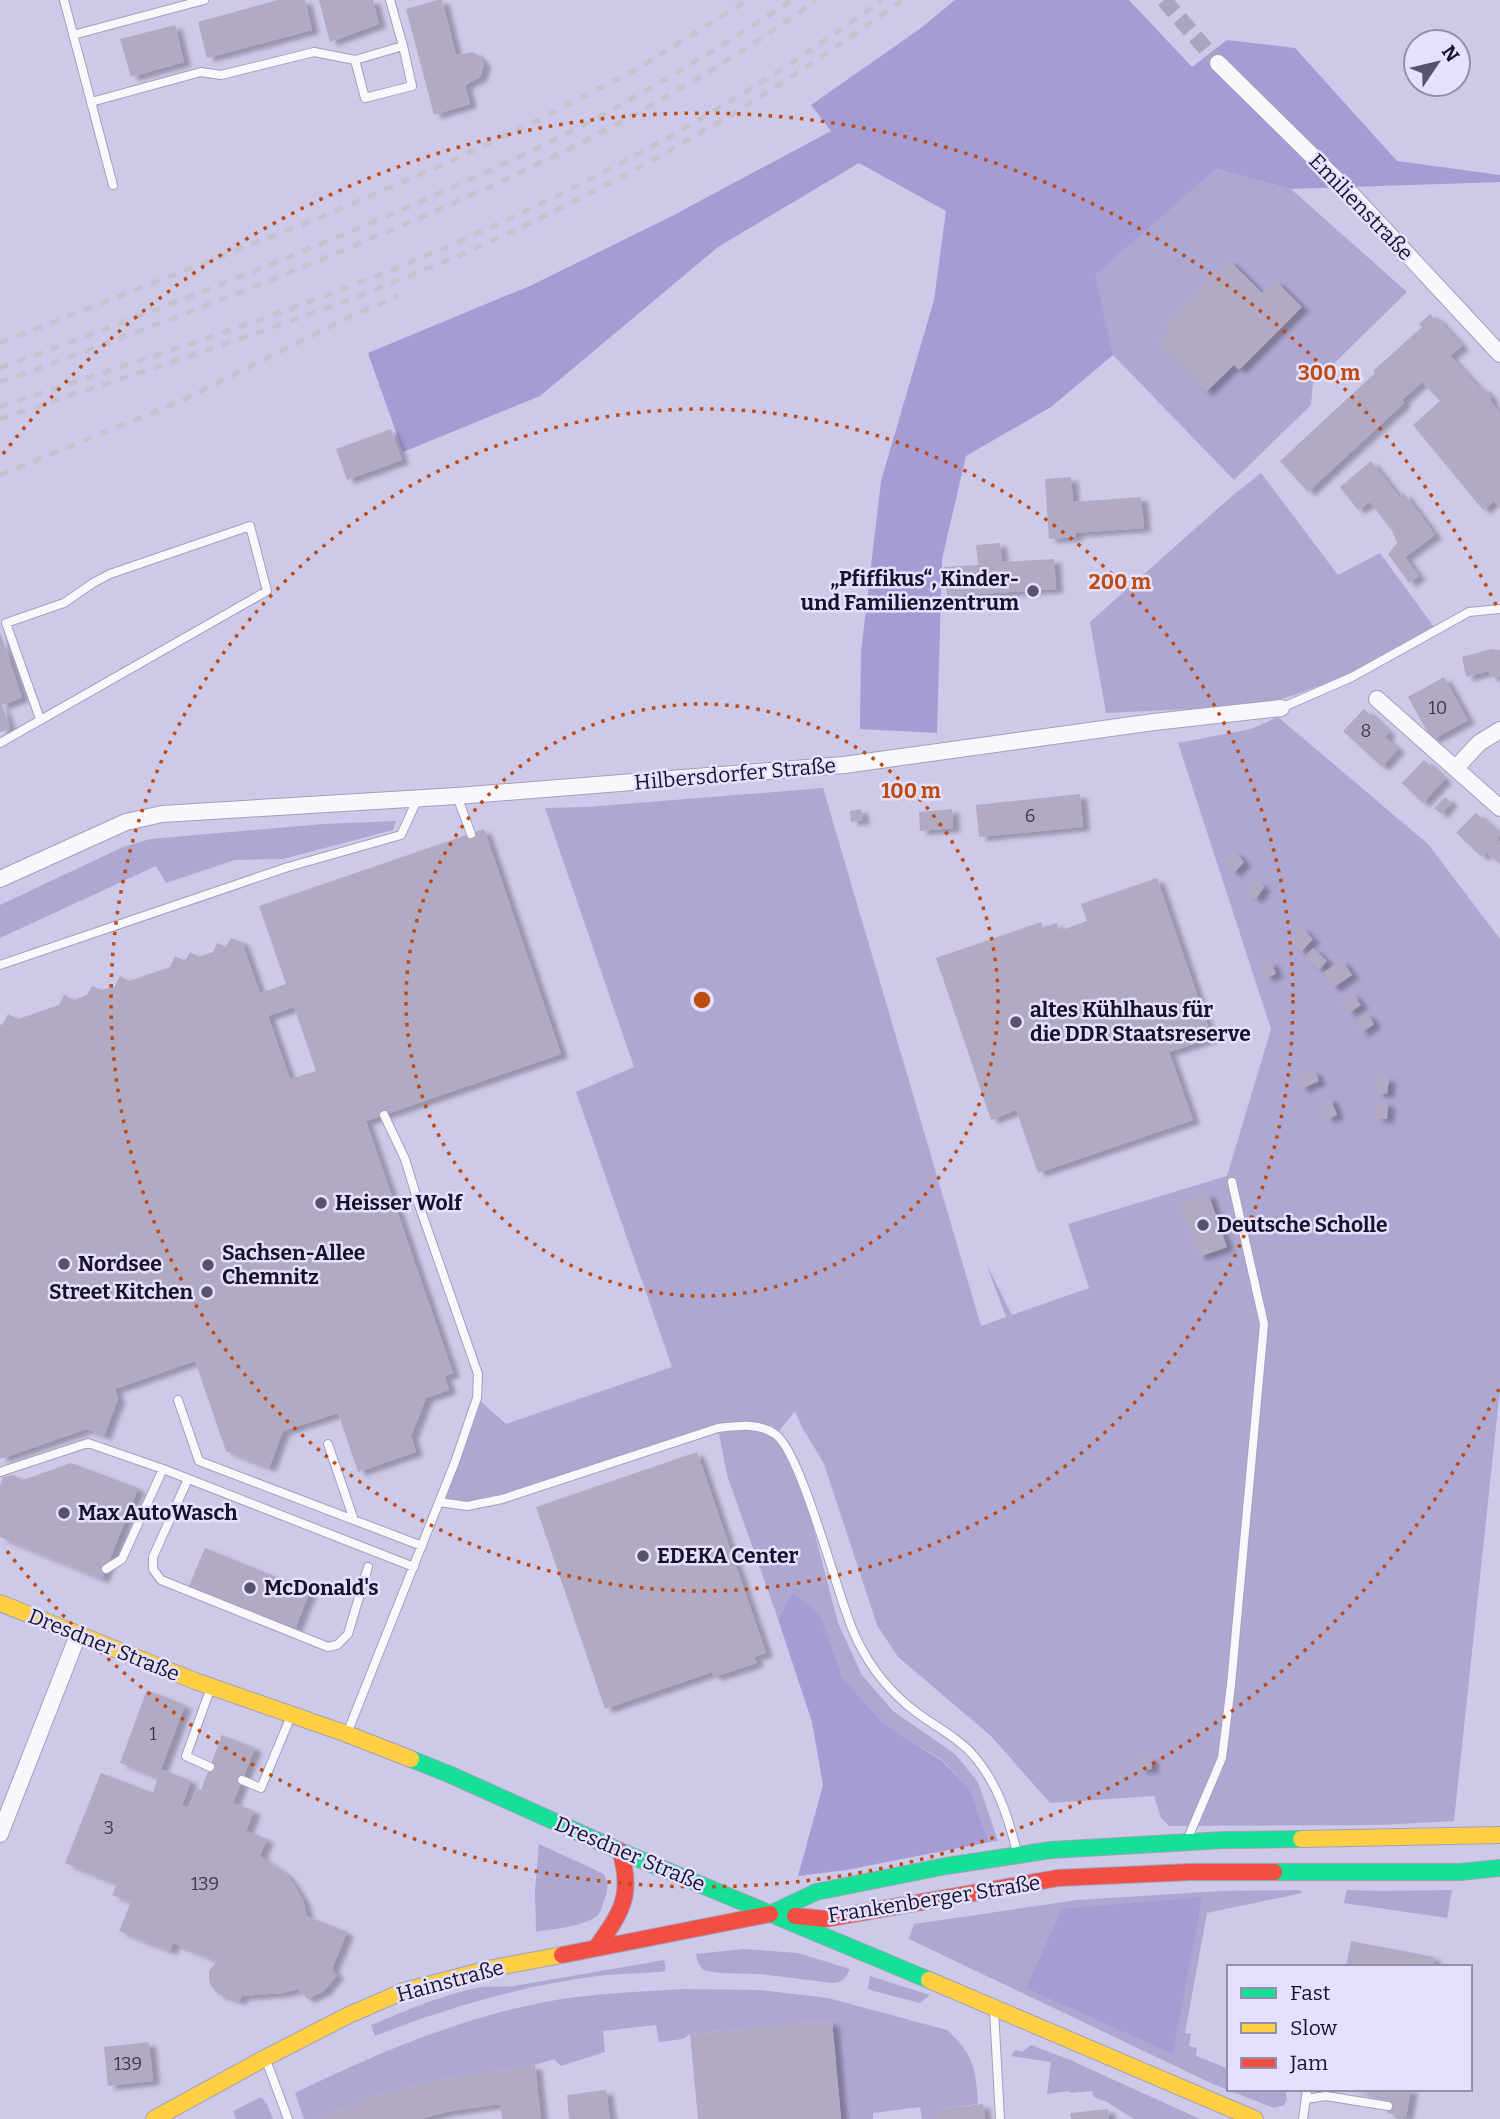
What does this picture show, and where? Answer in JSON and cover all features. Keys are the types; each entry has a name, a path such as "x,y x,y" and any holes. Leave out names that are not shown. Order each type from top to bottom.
{"main road":[{"name":"Dresdner Straße","path":"0,1603 211,1687 347,1734 451,1775 620,1851 1255,2119"},
{"name":"Frankenberger Straße","path":"770,1914 816,1892 946,1866 1051,1850 1186,1842 1500,1835"},
{"path":"596,1948 617,1917 624,1898 626,1872 620,1851"},
{"name":"Frankenberger Straße","path":"770,1914 825,1919 1059,1878 1191,1872 1460,1872 1500,1868"},
{"name":"Hainstraße","path":"154,2119 349,2015 404,1992 493,1968 770,1914"}],"street":[{"name":"Emilienstraße","path":"1218,63 1355,198 1500,354"},
{"path":"1377,699 1500,808"},
{"name":"Hilbersdorfer Straße","path":"0,879 126,822 162,814 457,796 844,765 1154,722 1281,708"},
{"path":"1456,768 1479,743 1500,730"},
{"path":"0,1834 78,1635"}],"lane":[{"path":"64,0 113,185"},
{"path":"73,35 204,0"},
{"path":"355,60 365,98 412,86 390,0"},
{"path":"91,102 201,72 221,75 314,52 355,60 403,46"},
{"path":"0,743 267,591 250,526 110,574 64,603 6,623 40,719"},
{"name":"Hilbersdorfer Straße","path":"1281,708 1352,677 1469,611 1500,609"},
{"path":"457,796 471,834"},
{"path":"0,965 288,867 401,835 418,797"},
{"path":"347,1734 456,1462 477,1398 478,1374 405,1159 384,1115"},
{"path":"1186,1842 1222,1758 1264,1324 1232,1182"},
{"path":"178,1400 199,1461 422,1546"},
{"path":"439,1502 467,1506 502,1499 718,1428 751,1425 776,1434 786,1446 800,1477 853,1631 874,1671 906,1705 972,1754 992,1780 1008,1816 1017,1855"},
{"path":"0,1472 88,1443 163,1469 414,1567"},
{"path":"328,1444 354,1520"},
{"path":"106,1569 122,1559 163,1469"},
{"path":"188,1479 153,1557 153,1569 161,1580 328,1647 337,1645 348,1634 368,1567"},
{"path":"210,1767 186,1756 211,1687"},
{"path":"242,1780 261,1788 292,1714"},
{"path":"994,2008 1000,2119"},
{"path":"265,2058 288,2119"},
{"path":"1303,2119 1307,2091"},
{"path":"1306,2099 1326,2096 1388,2106"}],"shaded area":[{"path":"955,0 1129,0 1192,67 1227,40 1295,48 1397,161 1500,175 1500,182 1291,189 1216,169 1095,275 1113,355 1051,407 966,456 942,559 937,733 860,729 861,652 881,481 934,300 946,211 859,163 718,247 540,396 403,452 368,353 532,285 672,216 831,131 811,105 921,28"},
{"path":"1216,169 1291,189 1407,292 1313,384 1311,405 1234,480 1113,355 1094,275"},
{"path":"1261,473 1338,575 1380,553 1437,631 1325,684 1254,706 1106,713 1090,622"},
{"path":"1278,717 1428,844 1500,939 1500,1389 1454,1821 1380,1825 1169,1826 1161,1818 1154,1796 1050,1803 991,1736 898,1657 877,1625 824,1464 795,1411 776,1435 800,1477 838,1623 862,1675 893,1711 955,1754 978,1782 998,1841 989,1842 970,1790 941,1759 884,1726 841,1678 820,1614 792,1592 778,1619 727,1475 718,1429 467,1506 439,1502 477,1398 506,1424 672,1367 576,1092 634,1067 545,808 823,788 981,1326 1006,1317 986,1263 1012,1315 1089,1288 1068,1224 1227,1176 1271,1029 1178,743 1251,729"},
{"path":"396,821 393,830 283,859 235,860 166,883 156,866 0,938 0,905 123,847 150,839 323,824"},
{"path":"792,1592 820,1614 842,1678 884,1725 941,1760 970,1790 989,1842 846,1870 798,1876 823,1785 812,1722 778,1619"},
{"path":"539,1844 604,1874 607,1891 597,1916 577,1925 536,1932 535,1890"},
{"path":"1300,1890 1302,1893 1207,1913 1185,2033 1191,2034 1189,2046 1197,2048 1196,2056 1227,2068 1227,2090 909,1939 914,1924 1077,1900 1221,1891"},
{"path":"1347,1890 1452,1890 1447,1918 1344,1903"},
{"path":"1202,1897 1173,2054 1026,1988 1062,1909"},
{"path":"743,1949 798,1953 850,1969 844,1979 833,1983 759,1974 718,1973 703,1970 696,1954"},
{"path":"664,1960 666,1971 597,1976 512,1992 456,2007 375,2036 371,2025 462,1991 514,1986"},
{"path":"870,1976 930,1995 920,2003 874,1991 868,1989"},
{"path":"683,1989 760,1990 828,1998 947,2030 963,2047 972,2063 978,2104 937,2109 938,2119 922,2119 920,2107 873,2113 873,2119 841,2119 832,2021 690,2034 683,2039 659,2042 656,2025 603,2031 605,2052 561,2066 554,2059 535,2065 439,2080 371,2097 318,2119 304,2119 295,2093 419,2038 517,2008 567,1998"},
{"path":"1031,2045 1200,2119 1134,2119 1094,2097 1092,2091 1047,2094 1051,2062 1011,2056 1015,2050 1022,2052"},
{"path":"1231,2091 1286,2093 1287,2100 1284,2105 1274,2108"},
{"path":"261,2097 273,2119 236,2119 233,2111"}],"building":[{"path":"278,0 305,0 312,30 207,58 198,22"},
{"path":"319,0 373,0 379,24 330,42"},
{"path":"442,0 456,55 474,52 484,65 480,77 465,85 470,104 434,115 406,9"},
{"path":"175,25 184,62 131,77 120,39"},
{"path":"1229,260 1262,293 1275,280 1302,307 1239,370 1234,365 1206,392 1158,343 1171,331 1164,324"},
{"path":"1430,314 1436,317 1462,346 1450,356 1480,389 1482,387 1492,398 1490,400 1500,413 1500,509 1494,501 1483,510 1413,425 1440,401 1422,382 1402,400 1404,403 1308,492 1280,461 1422,327 1419,324"},
{"path":"391,429 402,460 347,480 336,449"},
{"path":"1371,461 1399,497 1404,493 1435,535 1405,557 1419,576 1409,583 1388,554 1397,543 1393,532 1370,502 1358,510 1340,487"},
{"path":"1071,477 1073,502 1141,497 1144,528 1075,533 1076,537 1049,539 1045,479"},
{"path":"1000,543 1002,562 1054,559 1056,589 947,596 944,567 978,565 976,545"},
{"path":"0,632 22,698 2,705 10,729 0,732"},
{"path":"1491,649 1500,650 1500,677 1490,677 1489,671 1466,677 1462,657"},
{"path":"1444,677 1468,720 1432,740 1408,697"},
{"path":"1364,709 1389,732 1385,737 1398,749 1382,767 1343,731"},
{"path":"1424,760 1445,779 1423,803 1402,783"},
{"path":"1080,794 1083,827 979,837 976,805"},
{"path":"1445,797 1451,802 1441,814 1434,808"},
{"path":"861,809 863,820 851,822 850,811"},
{"path":"952,809 953,828 920,831 919,812"},
{"path":"1476,813 1500,834 1500,859 1497,862 1486,852 1482,857 1456,833"},
{"name":"Sachsen-Allee Chemnitz","path":"484,829 561,1054 366,1121 453,1373 445,1376 449,1390 426,1398 411,1436 416,1452 358,1472 338,1413 283,1431 269,1468 226,1451 195,1361 115,1389 118,1399 104,1436 87,1429 0,1459 0,1025 8,1014 18,1019 59,1005 64,995 74,1000 87,995 92,986 102,990 115,986 120,976 129,981 170,967 175,956 185,961 190,952 199,957 213,952 217,943 226,947 231,938 242,942 260,993 286,984 259,906","holes":["294,1007 316,1071 290,1079 268,1016"]},
{"path":"1234,851 1244,862 1234,873 1223,863"},
{"path":"1157,878 1212,1038 1169,1052 1193,1120 1038,1173 1016,1110 991,1120 936,958 1041,922 1043,928 1057,923 1059,931 1087,921 1081,904"},
{"path":"1256,881 1264,887 1256,899 1247,893"},
{"path":"1301,927 1313,939 1301,952 1289,940"},
{"path":"1313,948 1327,961 1319,970 1304,957"},
{"path":"1342,960 1352,975 1333,988 1323,973"},
{"path":"1271,961 1276,974 1266,978 1260,965"},
{"path":"1353,993 1361,1005 1349,1013 1341,1001"},
{"path":"1367,1013 1374,1024 1362,1033 1355,1022"},
{"path":"1314,1070 1319,1081 1301,1089 1296,1077"},
{"path":"1378,1077 1389,1078 1387,1094 1376,1093"},
{"path":"1330,1097 1337,1115 1327,1119 1320,1102"},
{"path":"1377,1102 1388,1103 1387,1119 1376,1118"},
{"name":"Deutsche Scholle","path":"1208,1193 1227,1247 1199,1257 1179,1203"},
{"name":"EDEKA Center","path":"697,1452 766,1653 754,1657 757,1663 714,1677 712,1672 605,1709 536,1507"},
{"name":"Max AutoWasch","path":"71,1463 138,1488 102,1579 0,1537 0,1486 3,1477 13,1475 23,1480"},
{"name":"McDonald's","path":"205,1548 310,1591 295,1629 189,1586"},
{"path":"147,1690 185,1705 161,1769 191,1781 182,1805 189,1808 197,1788 201,1790 222,1735 255,1748 233,1803 254,1811 246,1831 267,1839 260,1856 285,1873 303,1900 307,1916 347,1932 332,1969 337,1975 324,1991 307,1999 298,1989 242,1996 239,2001 218,1994 209,1980 209,1971 217,1961 173,1943 170,1951 119,1931 131,1902 112,1895 117,1884 65,1863 101,1773 153,1793 158,1777 120,1763"},
{"path":"1151,1757 1152,1769 1140,1770 1139,1758"},
{"path":"1351,1941 1434,1957 1433,1965 1346,1965"},
{"path":"832,2021 841,2119 698,2119 690,2034"},
{"path":"149,2042 153,2081 108,2086 104,2047"},
{"path":"535,2065 541,2119 502,2119 500,2104 446,2112 421,2119 318,2119 371,2097 439,2080"},
{"path":"606,2090 610,2119 569,2119 567,2095"},
{"path":"1357,2091 1411,2091 1406,2117 1387,2113 1389,2098"},
{"path":"983,2104 985,2119 938,2119 937,2109"},
{"path":"1108,2109 1109,2119 1071,2119 1070,2113"}],"tunnel":[{"path":"1164,0 1218,63"}],"railway":[{"path":"0,343 321,217 447,163 635,70 748,0"},
{"path":"0,368 279,261 490,171 630,100 792,0"},
{"path":"0,382 241,292 496,184 661,100 766,35 816,0"},
{"path":"0,407 317,299 498,224 565,192 696,122 821,43 882,0"},
{"path":"0,419 327,308 496,239 617,179 734,113 902,0"},
{"path":"0,475 181,401 398,296"}],"traffic: fast":[{"path":"411,1759 620,1851 929,1980"},
{"path":"770,1914 816,1892 946,1866 1051,1850 1225,1840 1301,1839"},
{"path":"1274,1872 1460,1872 1500,1868"}],"traffic: slow":[{"path":"0,1603 195,1681 411,1759"},
{"path":"1301,1839 1500,1835"},
{"path":"154,2119 265,2058 349,2015 404,1991 493,1968 562,1955"},
{"path":"929,1980 1255,2119"}],"traffic: jam":[{"path":"596,1948 623,1903 626,1880 620,1851"},
{"path":"795,1916 825,1919 1058,1878 1191,1872 1274,1872"},
{"path":"562,1955 770,1914"}],"place":[{"name":"„Pfiffikus“, Kinder- und Familienzentrum","path":"1033,591"},
{"name":"altes Kühlhaus für die DDR Staatsreserve","path":"1016,1022"},
{"name":"Heisser Wolf","path":"321,1203"},
{"name":"Deutsche Scholle","path":"1203,1225"},
{"name":"Nordsee","path":"64,1264"},
{"name":"Sachsen-Allee Chemnitz","path":"208,1265"},
{"name":"Street Kitchen","path":"207,1292"},
{"name":"Max AutoWasch","path":"64,1513"},
{"name":"EDEKA Center","path":"643,1556"},
{"name":"McDonald's","path":"250,1588"}]}
